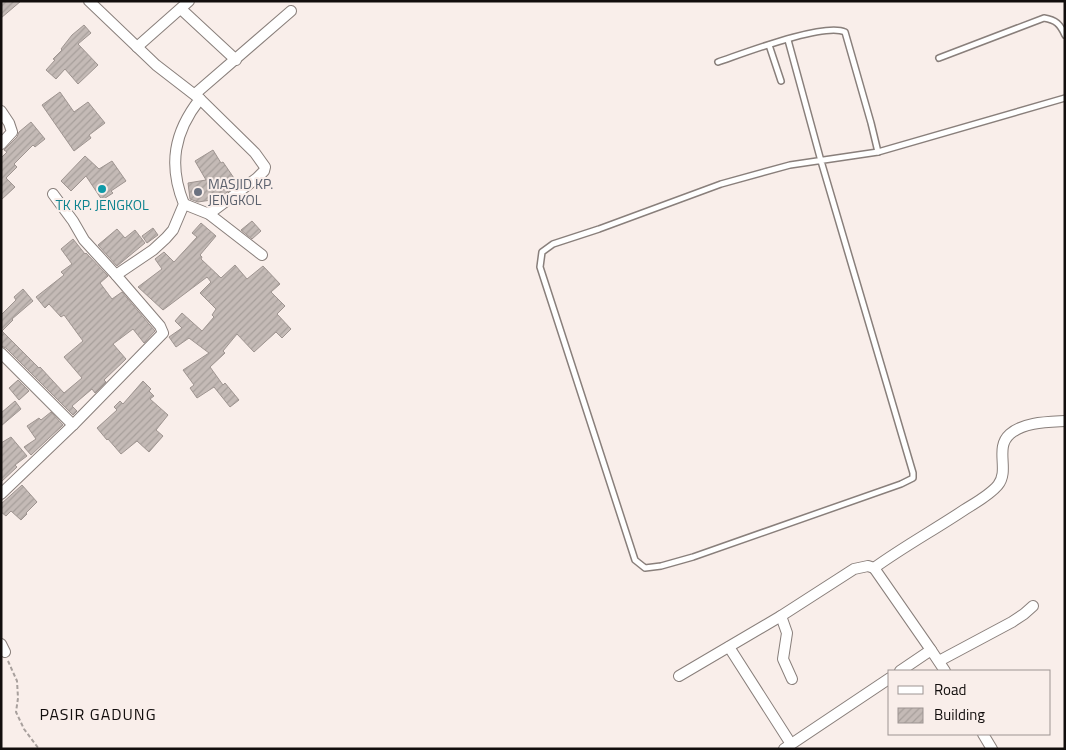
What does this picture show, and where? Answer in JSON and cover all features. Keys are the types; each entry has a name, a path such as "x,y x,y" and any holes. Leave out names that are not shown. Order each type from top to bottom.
{"street":[{"path":"89,1 156,65 197,97 255,153 265,167 264,171 257,178 209,214"},
{"path":"137,47 189,1"},
{"path":"181,9 236,60"},
{"path":"262,255 209,214 184,204 178,191 175,160 178,136 197,97 290,11"},
{"path":"1,111 9,123 12,132 1,144"},
{"path":"1,494 73,425 163,333 160,326 84,240 53,194"},
{"path":"116,275 153,250 166,238 173,230 184,204"},
{"path":"1,353 73,425"},
{"path":"874,568 977,501 999,484 1002,472 1002,446 1010,434 1026,426 1065,421"},
{"path":"679,676 781,616 854,570 868,566 874,568 944,670"},
{"path":"939,661 1012,622 1033,606"},
{"path":"781,616 787,633 783,659 792,679"},
{"path":"729,647 787,746 888,679"},
{"path":"901,670 931,650"},
{"path":"984,735 992,749"}],"lane":[{"path":"938,58 1044,18 1054,19 1061,25 1065,35"},
{"path":"718,62 769,45 828,30 845,32 878,152"},
{"path":"788,40 821,161 913,472 912,478 902,484 693,557 661,566 645,568 635,560 540,267 542,252 553,244 600,229 721,184 790,165 821,161 878,152 1065,98"},
{"path":"769,45 781,81"}],"path":[{"path":"3,648 17,681 16,714 24,729 39,749"}],"building":[{"path":"1,1 21,1 1,18"},
{"path":"84,25 91,33 78,44 98,65 78,84 65,69 56,79 46,70 72,35"},
{"path":"60,92 74,112 88,102 105,123 89,135 91,138 74,151 42,105"},
{"path":"31,122 45,139 35,147 33,145 14,164 17,167 6,178 15,187 1,200 1,158 7,152 4,150 17,137 19,132"},
{"path":"213,150 238,184 218,199 198,202 190,199 188,183 206,180 195,161"},
{"path":"85,156 99,169 112,161 126,181 102,200 86,176 71,191 61,181"},
{"path":"252,221 261,231 252,239 241,230"},
{"path":"201,223 216,236 200,255 201,259 221,278 235,265 247,279 263,266 280,284 271,292 285,306 277,314 291,329 282,338 276,332 254,352 237,334 223,351 225,353 210,367 223,385 225,383 239,400 230,407 214,387 197,398 190,388 194,385 183,370 209,353 189,338 176,347 169,337 182,328 175,321 182,313 202,331 214,317 212,315 216,309 200,293 211,282 207,277 163,310 138,287 162,269 155,259 164,252 174,262 197,237 192,233"},
{"path":"153,228 158,235 147,243 142,236"},
{"path":"117,229 125,238 135,230 145,243 117,266 98,245"},
{"path":"73,239 85,254 108,276 100,283 112,299 122,292 155,331 144,343 133,329 113,344 126,359 104,380 106,382 95,393 92,389 72,406 77,411 73,415 6,348 1,346 1,315 16,300 14,297 23,289 33,301 12,319 2,331 64,393 82,378 64,357 83,341 64,315 61,317 49,304 45,308 36,297 64,275 61,272 72,264 61,249"},
{"path":"18,380 29,391 19,400 9,388"},
{"path":"143,381 151,389 149,391 154,396 150,399 168,415 156,430 163,436 149,452 137,441 121,454 97,428 117,410 114,407 120,401 123,404"},
{"path":"15,401 21,409 1,426 1,413"},
{"path":"51,412 63,425 31,455 24,447 36,439 27,426 39,418 41,420"},
{"path":"11,437 27,456 15,465 17,467 1,482 1,443"},
{"path":"22,485 37,502 21,520 11,511 6,516 1,512 1,504"}],"place":[{"name":"TK KP. JENGKOL","path":"102,189"},
{"name":"MASJID KP. JENGKOL","path":"198,192"}],"district":[{"name":"PASIR GADUNG","path":"98,714"}]}
